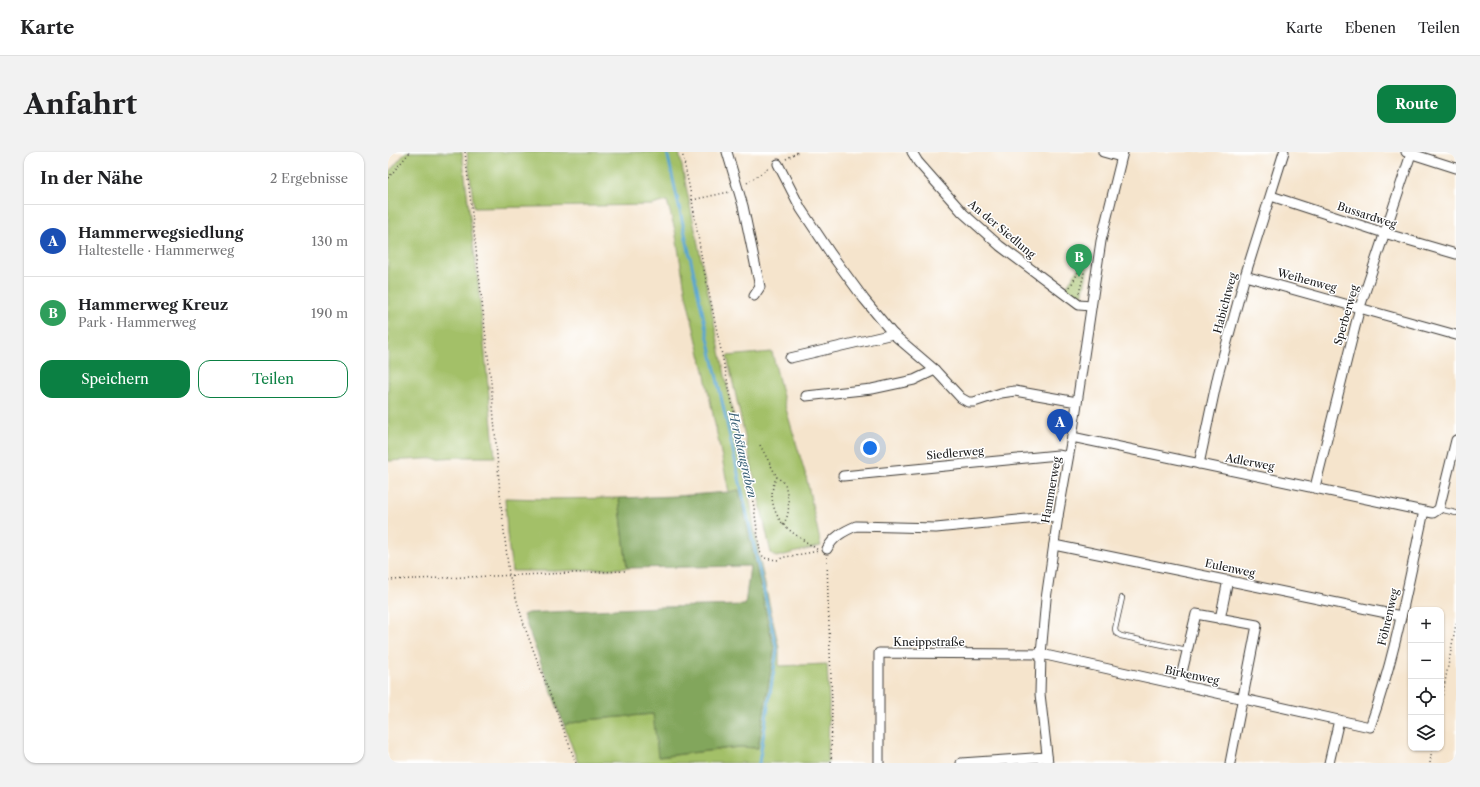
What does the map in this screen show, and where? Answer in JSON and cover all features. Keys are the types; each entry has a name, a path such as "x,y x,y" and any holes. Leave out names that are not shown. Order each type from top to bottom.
{"street":[{"path":"727,152 743,206 760,287 754,296"},
{"name":"An der Siedlung","path":"912,152 918,162 963,213 1000,246 1079,305 1091,306"},
{"path":"1103,152 1122,154"},
{"name":"Habichtweg","path":"1199,464 1218,375 1245,276 1284,152"},
{"path":"1408,153 1424,155 1456,168"},
{"name":"Sperberweg","path":"1315,487 1360,307 1408,153"},
{"name":"Hammerweg","path":"1047,760 1040,694 1041,654 1046,599 1101,241 1122,154"},
{"path":"778,164 801,209 831,254 864,299 893,334 935,370 961,398 968,402 974,402 1001,393 1015,392 1077,402"},
{"name":"Bussardweg","path":"1271,196 1384,233 1456,254"},
{"name":"Weihenweg","path":"1245,276 1456,335"},
{"path":"790,358 893,334"},
{"path":"806,396 872,389 914,380 935,370"},
{"name":"Adlerweg","path":"1072,437 1424,511"},
{"path":"1424,511 1433,513 1439,509 1456,440"},
{"name":"Siedlerweg","path":"843,476 1058,455 1068,458"},
{"name":"Föhrenweg","path":"1370,727 1380,699 1401,616 1424,511"},
{"path":"827,549 831,542 844,531 856,526 936,528 1058,516"},
{"name":"Eulenweg","path":"1054,545 1401,616"},
{"path":"1220,619 1228,580"},
{"path":"1179,685 1196,614 1257,625 1230,763"},
{"name":"Kneippstraße","path":"879,763 879,653 1041,654"},
{"name":"Birkenweg","path":"1041,654 1370,727"},
{"path":"1329,763 1339,720"},
{"path":"961,763 1047,760"}],"lane":[{"path":"1439,509 1456,513"},
{"path":"1122,598 1115,629 1116,633 1121,636 1187,650"}],"path":[{"path":"388,178 410,152"},
{"path":"465,152 491,382 501,505 509,574 525,628 576,763"},
{"path":"682,152 702,260 754,507 760,552 764,558 777,560 785,557 820,551 783,524 774,509 772,496 773,484 777,477"},
{"path":"692,200 738,190 765,169 778,164 798,152"},
{"path":"1064,294 1070,288 1087,260 1098,259"},
{"path":"1076,302 1081,290 1084,264"},
{"path":"760,445 777,477 785,484 789,501 787,519 783,524"},
{"path":"827,549 832,703 831,763"},
{"path":"388,580 509,574 626,571"},
{"path":"1444,687 1456,624"},
{"path":"1430,763 1432,751"}],"green space":[{"path":"406,152 462,152 478,282 495,457 460,457 388,461 388,173"},
{"path":"467,152 679,152 734,419 759,557 779,648 779,666 827,664 829,702 828,763 578,763 564,725 586,720 654,714 659,757 739,747 758,748 774,650 738,490 729,492 704,371 686,295 675,230 667,201 652,205 474,208"},
{"path":"1083,261 1089,264 1081,302 1064,290"},
{"path":"772,352 786,409 806,476 821,546 776,557 771,553 727,356"},
{"path":"739,490 774,650 758,748 739,747 658,757 653,714 586,720 564,725 523,615 528,613 660,607 745,605 750,566 627,568 619,498 677,496"},
{"path":"505,498 619,498 627,568 512,571 507,534"}],"waterway":[{"name":"Herbstaugraben","path":"667,152 777,650 759,763"}],"place":[{"name":"Hammerweg Kreuz","path":"1079,277"},
{"name":"Hammerwegsiedlung","path":"1060,442"}]}
